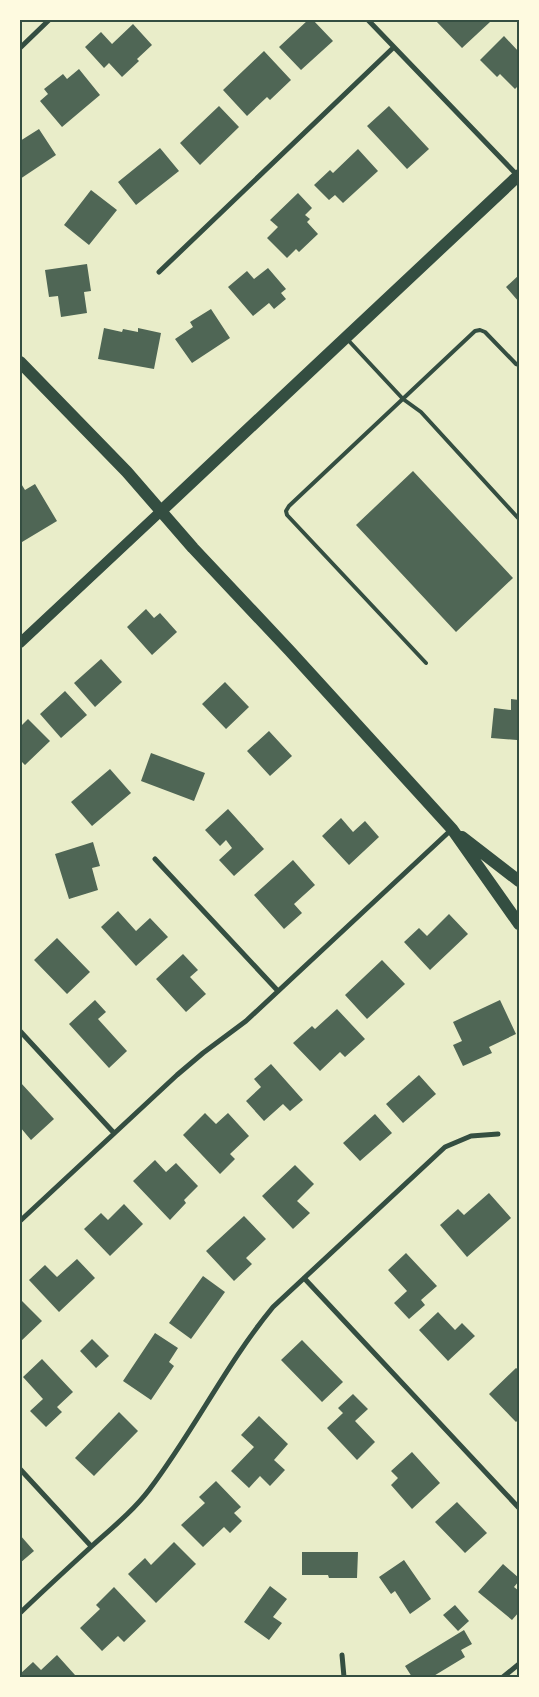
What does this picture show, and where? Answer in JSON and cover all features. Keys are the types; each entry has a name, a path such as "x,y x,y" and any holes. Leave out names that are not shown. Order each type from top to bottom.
{"main road":[{"path":"20,644 518,176"},
{"path":"20,362 127,472 452,829 519,924"},
{"path":"452,829 519,881"}],"street":[{"path":"20,48 50,20"},
{"path":"368,20 518,176"},
{"path":"159,272 394,47"},
{"path":"20,1221 177,1074 246,1021 452,829"},
{"path":"154,859 278,991"},
{"path":"20,1031 114,1133"},
{"path":"20,1613 127,1514 148,1491 166,1467 254,1331 273,1307 445,1147 470,1136 498,1134"},
{"path":"304,1278 519,1508"},
{"path":"20,1470 92,1546"},
{"path":"342,1655 344,1677"},
{"path":"502,1677 519,1664"}],"lane":[{"path":"426,662 287,515 286,511 289,506 475,332 480,330 485,332 519,365"},
{"path":"345,337 404,399 421,412 519,519"}],"building":[{"path":"308,20 313,20 333,41 301,70 279,47"},
{"path":"435,20 488,20 490,22 462,48"},
{"path":"133,24 152,45 122,77 109,63 104,68 85,47 101,32 112,44"},
{"path":"504,36 519,52 519,85 515,89 500,74 497,77 480,60"},
{"path":"264,51 291,80 270,100 267,97 247,116 223,90"},
{"path":"79,69 100,95 62,127 40,101 48,94 44,89 63,74 67,79"},
{"path":"219,106 239,127 200,165 180,143"},
{"path":"389,106 429,149 407,169 367,126"},
{"path":"39,129 56,155 20,179 20,141"},
{"path":"160,148 179,171 136,205 118,182"},
{"path":"358,149 378,171 343,203 335,195 329,200 314,185 330,170 333,173"},
{"path":"91,190 117,210 89,245 64,225"},
{"path":"298,193 312,208 305,215 310,219 307,222 318,234 299,252 296,249 287,258 267,238 278,227 270,220"},
{"path":"87,264 91,291 84,292 87,313 61,317 58,296 49,297 45,270"},
{"path":"268,268 286,289 281,293 286,299 274,309 269,303 253,316 228,287 247,271 254,279"},
{"path":"519,275 519,302 506,287"},
{"path":"211,309 230,338 192,363 175,339 193,327 190,322"},
{"path":"104,328 122,332 123,329 138,332 138,328 161,333 154,369 98,359"},
{"path":"413,471 513,578 456,632 356,525"},
{"path":"20,482 25,490 35,484 57,521 22,542 20,539"},
{"path":"146,609 154,618 160,613 177,632 152,655 127,627"},
{"path":"101,659 122,682 95,707 74,683"},
{"path":"225,682 249,707 226,729 202,704"},
{"path":"65,691 87,715 61,738 40,714"},
{"path":"511,699 519,700 517,740 491,738 494,708 511,710"},
{"path":"28,719 50,741 25,765 20,760 20,727"},
{"path":"269,731 292,756 270,776 247,751"},
{"path":"151,753 205,773 194,801 141,781"},
{"path":"110,769 131,793 92,826 71,802"},
{"path":"228,809 264,849 234,876 219,860 232,848 226,840 220,846 205,830"},
{"path":"341,818 353,832 365,821 379,837 349,865 322,836"},
{"path":"93,842 100,866 92,868 98,890 69,899 55,854"},
{"path":"293,860 315,885 294,904 302,913 284,929 254,895"},
{"path":"118,911 136,931 150,918 168,937 136,966 101,927"},
{"path":"449,914 468,934 430,970 404,942 419,928 427,936"},
{"path":"57,938 90,972 67,994 34,960"},
{"path":"183,954 198,970 190,977 206,994 186,1012 156,979"},
{"path":"382,960 405,984 367,1019 345,995"},
{"path":"95,1000 106,1012 98,1019 127,1051 109,1068 69,1024"},
{"path":"500,1000 516,1034 489,1047 492,1053 463,1066 453,1045 462,1041 453,1022"},
{"path":"337,1009 365,1039 345,1057 340,1052 320,1071 293,1043 312,1026 315,1029"},
{"path":"271,1064 303,1100 290,1111 283,1104 264,1121 246,1101 261,1087 254,1079"},
{"path":"419,1075 436,1094 403,1123 386,1104"},
{"path":"21,1083 54,1119 31,1140 20,1127"},
{"path":"205,1113 216,1124 228,1113 249,1136 230,1154 235,1159 220,1174 183,1135"},
{"path":"375,1114 392,1133 360,1161 343,1143"},
{"path":"155,1160 166,1172 176,1163 198,1186 184,1200 186,1203 170,1220 133,1181"},
{"path":"295,1165 314,1184 297,1201 310,1213 293,1229 262,1196"},
{"path":"489,1193 511,1218 467,1257 440,1225 458,1209 464,1215"},
{"path":"124,1204 143,1224 110,1256 84,1229 101,1213 108,1220"},
{"path":"244,1216 266,1239 246,1258 252,1264 234,1281 206,1251"},
{"path":"406,1253 437,1286 421,1300 425,1305 409,1319 394,1303 407,1291 388,1270"},
{"path":"77,1259 95,1278 59,1312 29,1280 45,1265 57,1277"},
{"path":"203,1276 225,1292 191,1339 169,1323"},
{"path":"20,1299 42,1321 20,1342"},
{"path":"438,1312 455,1330 462,1323 475,1336 448,1361 419,1330"},
{"path":"155,1333 178,1348 169,1362 174,1366 151,1400 123,1381"},
{"path":"92,1339 109,1356 96,1368 80,1351"},
{"path":"302,1340 343,1382 322,1402 281,1360"},
{"path":"42,1359 73,1392 57,1407 62,1412 46,1427 30,1411 43,1399 23,1377"},
{"path":"516,1368 519,1370 519,1419 516,1422 489,1394"},
{"path":"353,1394 368,1409 355,1421 375,1442 357,1460 327,1428 343,1413 338,1408"},
{"path":"119,1412 138,1431 94,1476 75,1458"},
{"path":"259,1416 288,1444 274,1460 285,1470 270,1486 260,1476 249,1488 231,1471 254,1447 241,1435"},
{"path":"412,1452 440,1483 412,1509 391,1485 398,1478 391,1471"},
{"path":"216,1481 241,1507 234,1513 242,1521 230,1533 224,1527 203,1547 181,1525 205,1503 199,1497"},
{"path":"457,1502 487,1533 465,1553 435,1522"},
{"path":"20,1535 34,1551 20,1563"},
{"path":"174,1542 196,1564 156,1603 128,1574 145,1558 151,1565"},
{"path":"302,1552 358,1552 357,1578 329,1578 328,1575 302,1575"},
{"path":"404,1560 431,1599 410,1614 395,1591 391,1594 379,1577"},
{"path":"503,1564 519,1578 514,1587 519,1591 519,1612 512,1620 478,1592"},
{"path":"270,1586 287,1599 273,1617 282,1623 269,1640 244,1622"},
{"path":"114,1587 146,1621 124,1642 118,1636 102,1651 80,1628 100,1609 96,1605"},
{"path":"455,1605 469,1621 458,1631 443,1615"},
{"path":"464,1630 472,1644 461,1650 465,1657 432,1677 412,1677 405,1666"},
{"path":"57,1655 75,1675 72,1677 20,1677 20,1674 33,1662 41,1670"}]}
